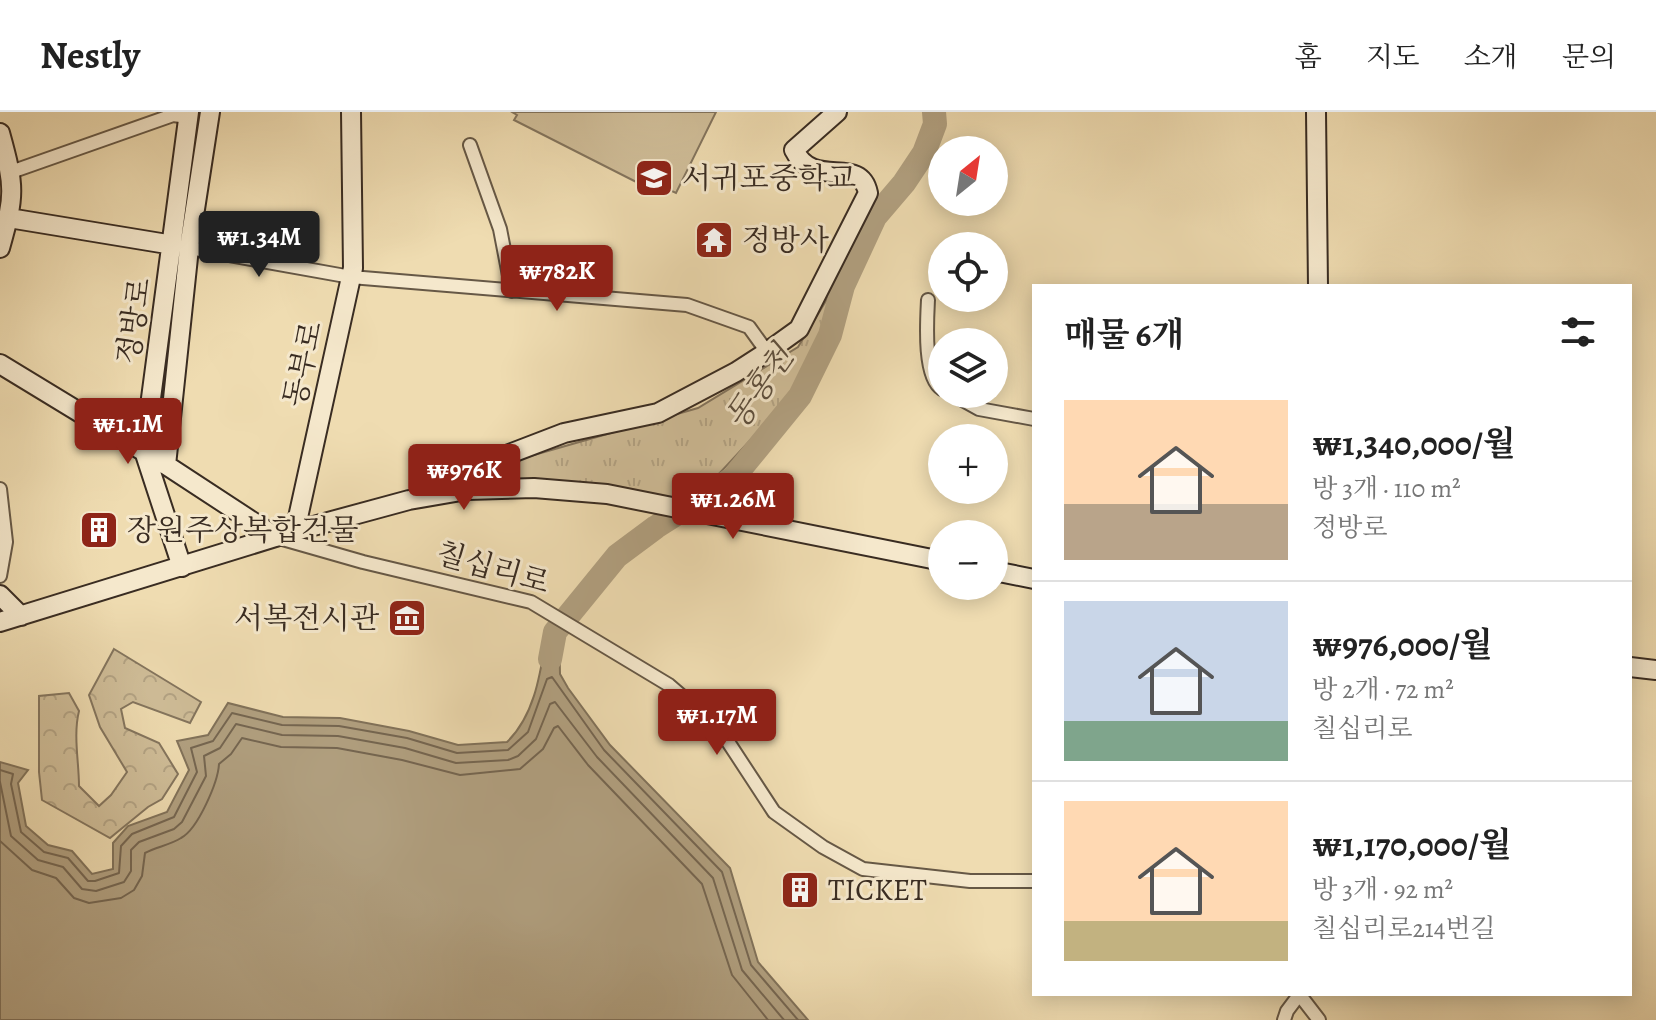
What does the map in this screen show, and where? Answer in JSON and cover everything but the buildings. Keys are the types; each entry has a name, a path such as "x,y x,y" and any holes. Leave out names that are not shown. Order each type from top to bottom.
{"street":[{"name":"정방로","path":"144,451 181,247 210,112"},
{"name":"동부로","path":"295,531 351,277 354,238 351,112"},
{"path":"409,500 470,469 564,433 658,413 736,372 799,329 868,193 866,182 855,174 816,171 800,162 794,150 837,112"},
{"path":"1316,112 1318,284"},
{"name":"정방로","path":"166,465 189,114"},
{"path":"11,172 173,115 189,114"},
{"path":"0,133 13,186 9,218 0,248"},
{"path":"470,145 500,229 512,291"},
{"path":"9,218 351,277 687,305 749,327 767,352"},
{"path":"0,364 144,451 276,537"},
{"path":"977,408 1032,419"},
{"path":"144,451 182,567"},
{"name":"칠십리로","path":"0,622 295,531 409,500 467,490 534,488 607,494 928,558"},
{"path":"0,489 6,542 0,576"},
{"name":"칠십리로","path":"276,537 363,562 531,602 669,685 719,728 774,812 863,869 970,881 1032,881"},
{"path":"1008,574 1032,579"},
{"path":"0,595 21,616"},
{"path":"1632,667 1656,670"},
{"path":"1284,1020 1298,996"},
{"path":"1300,996 1319,1020"}],"green space":[{"path":"512,112 716,112 676,193 663,187 656,192 514,120 517,115"},
{"path":"869,230 799,388 690,505 450,479 698,408 798,347"},
{"path":"114,649 201,702 190,723 133,702 121,709 125,728 159,743 178,774 162,799 110,838 42,800 39,696 69,693 79,711 76,739 79,786 99,806 127,772 100,727 89,695"}],"water":[{"path":"548,627 559,629 560,674 610,745 730,868 758,962 808,1020 0,1020 0,762 28,770 18,783 26,826 48,845 72,851 92,874 113,869 113,843 128,826 167,812 189,770 177,741 208,735 228,703 283,717 340,718 409,731 458,745 507,742 531,703"}],"waterway":[{"name":"동홍천","path":"550,659 555,632 617,556 733,478 800,396 830,335 843,286 875,217 924,153 935,124 934,112"}],"place":[{"name":"서귀포중학교","path":"654,178"},
{"name":"정방사","path":"714,240"},
{"name":"장원주상복합건물","path":"99,530"},
{"name":"서복전시관","path":"407,618"},
{"name":"TICKET","path":"800,890"}]}
